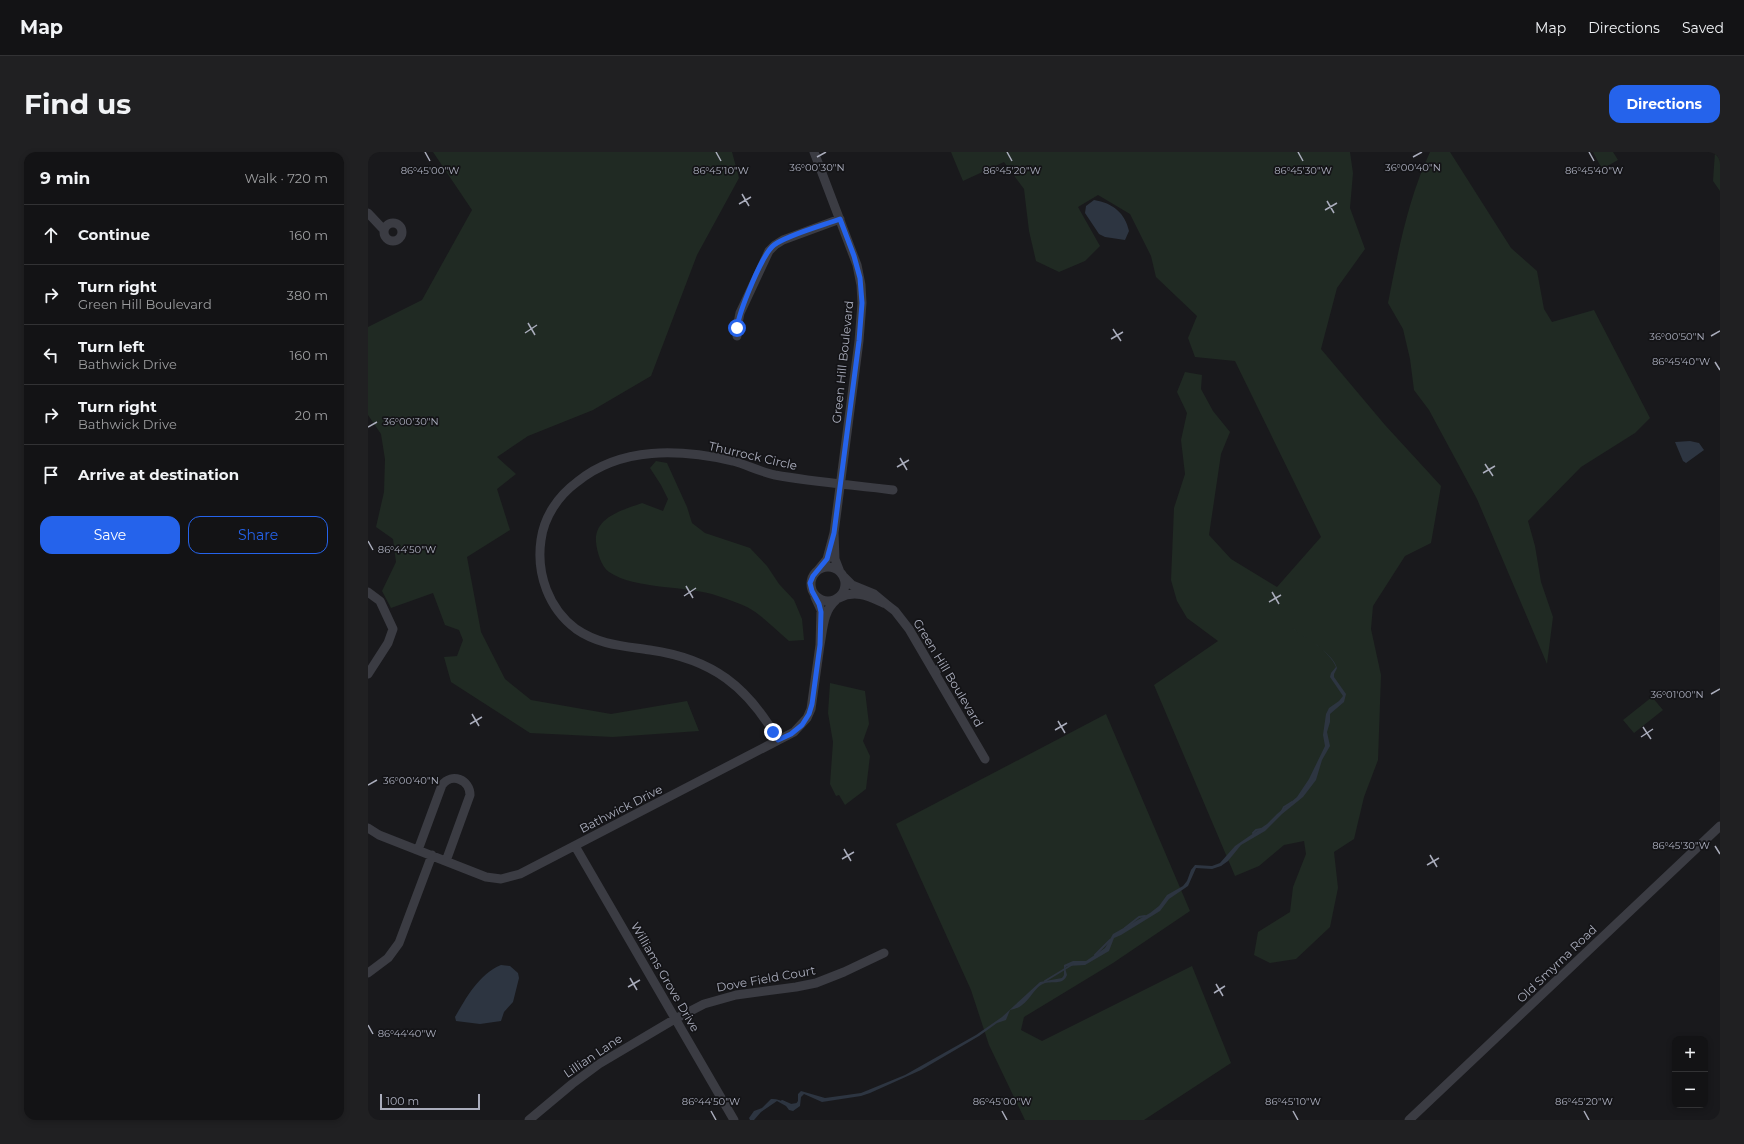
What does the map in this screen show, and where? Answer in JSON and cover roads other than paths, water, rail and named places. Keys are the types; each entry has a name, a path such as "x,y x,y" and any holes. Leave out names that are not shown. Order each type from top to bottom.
{"street":[{"name":"Green Hill Boulevard","path":"814,152 858,271 862,303 859,341 834,533 827,559 816,572"},
{"path":"368,213 384,230"},
{"path":"738,336 740,312 769,251 775,244 840,219"},
{"name":"Thurrock Circle","path":"778,740 763,715 748,698 729,680 713,669 675,654 604,643 584,634 571,625 557,610 544,584 539,557 542,533 548,518 556,502 566,490 579,480 607,464 644,453 674,453 724,460 772,474 893,490"},
{"name":"Green Hill Boulevard","path":"834,533 835,559 842,574 850,584 874,594 903,621 985,759"},
{"path":"830,567 842,574 845,587 837,599 825,602 815,596 811,589 810,583 816,572 823,568 830,567"},
{"path":"368,592 380,600 392,630 388,643 368,674"},
{"name":"Green Hill Boulevard","path":"837,599 851,594 861,594 886,604"},
{"name":"Bathwick Drive","path":"815,596 821,610 820,645"},
{"name":"Bathwick Drive","path":"368,828 379,836 486,876 506,878 520,874 778,740 798,728 809,714 813,698 820,645 826,615 831,605 837,599"},
{"path":"934,672 944,666"},
{"path":"418,850 442,786 448,780 456,778 461,779 468,787 470,795 446,861"},
{"name":"Old Smyrna Road","path":"1409,1120 1720,826"},
{"name":"Williams Grove Drive","path":"576,846 734,1120"},
{"path":"368,973 392,955 401,940 432,855"},
{"name":"Dove Field Court","path":"675,1019 720,998 816,983 844,972 884,953"},
{"name":"Lillian Lane","path":"529,1120 591,1070 675,1019"}],"water":[{"path":"1094,200 1101,201 1112,206 1125,219 1129,231 1125,240 1105,237 1099,234 1085,213 1086,206"},
{"path":"1690,441 1699,443 1704,450 1686,463 1683,461 1675,442"},
{"path":"1328,655 1334,662 1337,668 1334,677 1346,694 1344,702 1330,714 1330,722 1327,732 1330,746 1322,760 1316,780 1303,797 1282,814 1265,831 1241,845 1228,861 1221,866 1212,869 1196,868 1188,886 1169,899 1160,911 1114,938 1109,951 1085,965 1067,966 1065,968 1067,975 1063,980 1041,985 1021,1006 1010,1010 1006,1020 997,1023 979,1036 921,1070 861,1096 822,1102 804,1094 801,1097 800,1106 793,1111 789,1110 786,1106 777,1101 761,1112 754,1120 750,1120 749,1118 754,1111 762,1108 771,1099 795,1105 798,1101 798,1094 801,1091 825,1098 861,1093 905,1075 976,1035 1002,1017 1040,982 1062,978 1064,975 1064,965 1073,961 1086,961 1105,948 1113,934 1150,913 1159,906 1167,895 1183,886 1195,865 1212,866 1220,863 1235,846 1267,824 1297,797 1309,779 1325,746 1323,735 1326,714 1329,708 1343,696 1330,677 1331,673 1336,667"},
{"path":"501,965 510,966 518,973 519,978 513,1002 504,1012 501,1021 480,1024 456,1021 455,1017 474,987 486,974"}],"waterway":[{"path":"1302,793 1307,785"},
{"path":"1282,811 1284,807 1292,802"},
{"path":"1253,833 1256,830 1261,829"},
{"path":"1125,928 1139,917 1145,916"},
{"path":"1095,955 1110,940"},
{"path":"1045,981 1073,964"},
{"path":"782,1101 791,1105 797,1104"}]}
